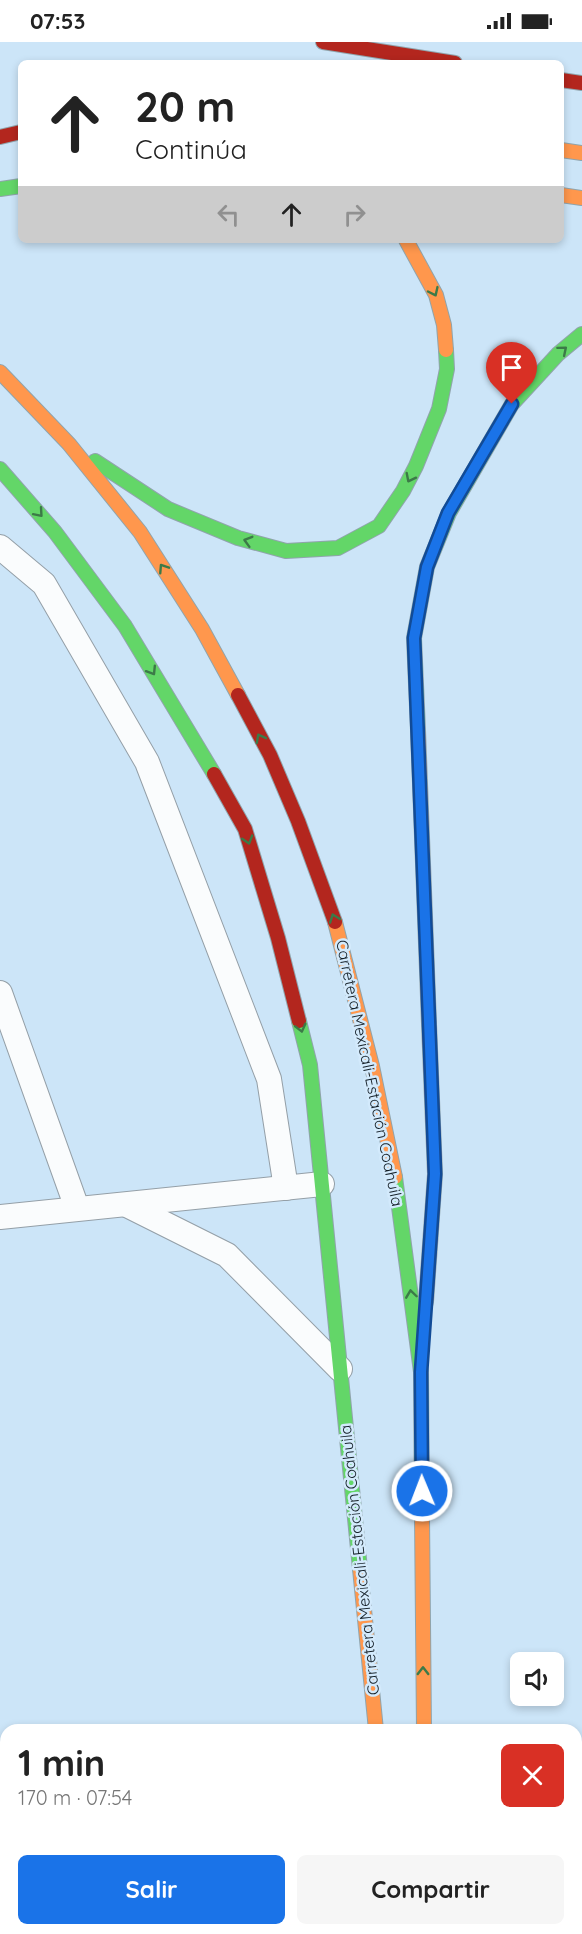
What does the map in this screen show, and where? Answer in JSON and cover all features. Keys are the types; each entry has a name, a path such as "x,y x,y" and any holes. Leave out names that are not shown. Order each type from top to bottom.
{"main road":[{"path":"323,42 436,60"},
{"path":"564,80 582,83"},
{"path":"0,137 18,133"},
{"path":"564,150 582,153"},
{"path":"0,189 18,186"},
{"path":"564,195 582,198"},
{"path":"69,444 168,509 238,538 286,551 338,548 379,526 403,491 416,466 439,409 447,369 444,325 436,295 408,243"},
{"path":"421,1372 435,1174 414,638 427,567 448,513 512,404 558,354 582,334"},
{"name":"Carretera Mexicali-Estación Coahuila","path":"0,372 69,444 140,532 202,629 270,755 298,821 339,932 372,1066 395,1176 421,1372 424,1724"},
{"name":"Carretera Mexicali-Estación Coahuila","path":"0,469 55,532 125,626 184,722 245,829 278,938 310,1065 375,1724"}],"lane":[{"path":"0,547 44,584 147,762 270,1078 286,1188"},
{"path":"0,993 76,1208"},
{"path":"0,1217 322,1184"},
{"path":"127,1205 227,1255 340,1369"}],"shaded area":[{"path":"0,42 582,42 582,1724 0,1724"}],"traffic: fast":[{"path":"0,189 18,186"},
{"path":"418,730 414,638 427,567 449,513 512,404 558,354 582,334"},
{"path":"95,461 168,509 238,538 286,551 338,548 379,526 403,491 416,466 439,409 447,369 446,350"},
{"path":"0,469 55,532 125,626 214,774"},
{"path":"299,1021 310,1065 360,1569"},
{"path":"395,1177 421,1372 422,1516"}],"traffic: slow":[{"path":"564,150 582,153"},
{"path":"564,195 582,198"},
{"path":"408,243 436,295 444,325 446,350"},
{"path":"0,372 69,444 140,532 202,629 238,695"},
{"path":"418,730 429,1024"},
{"path":"335,922 372,1066 395,1177"},
{"path":"422,1516 424,1724"},
{"path":"360,1569 375,1724"}],"traffic: jam":[{"path":"323,42 436,60"},
{"path":"564,80 582,83"},
{"path":"0,137 18,133"},
{"path":"238,695 270,755 298,821 335,922"},
{"path":"214,774 245,829 278,938 299,1021"},
{"path":"426,1302 435,1174 429,1024"}],"route":[{"path":"422,1491 421,1372 435,1174 414,638 427,567 448,513 512,404"}]}
